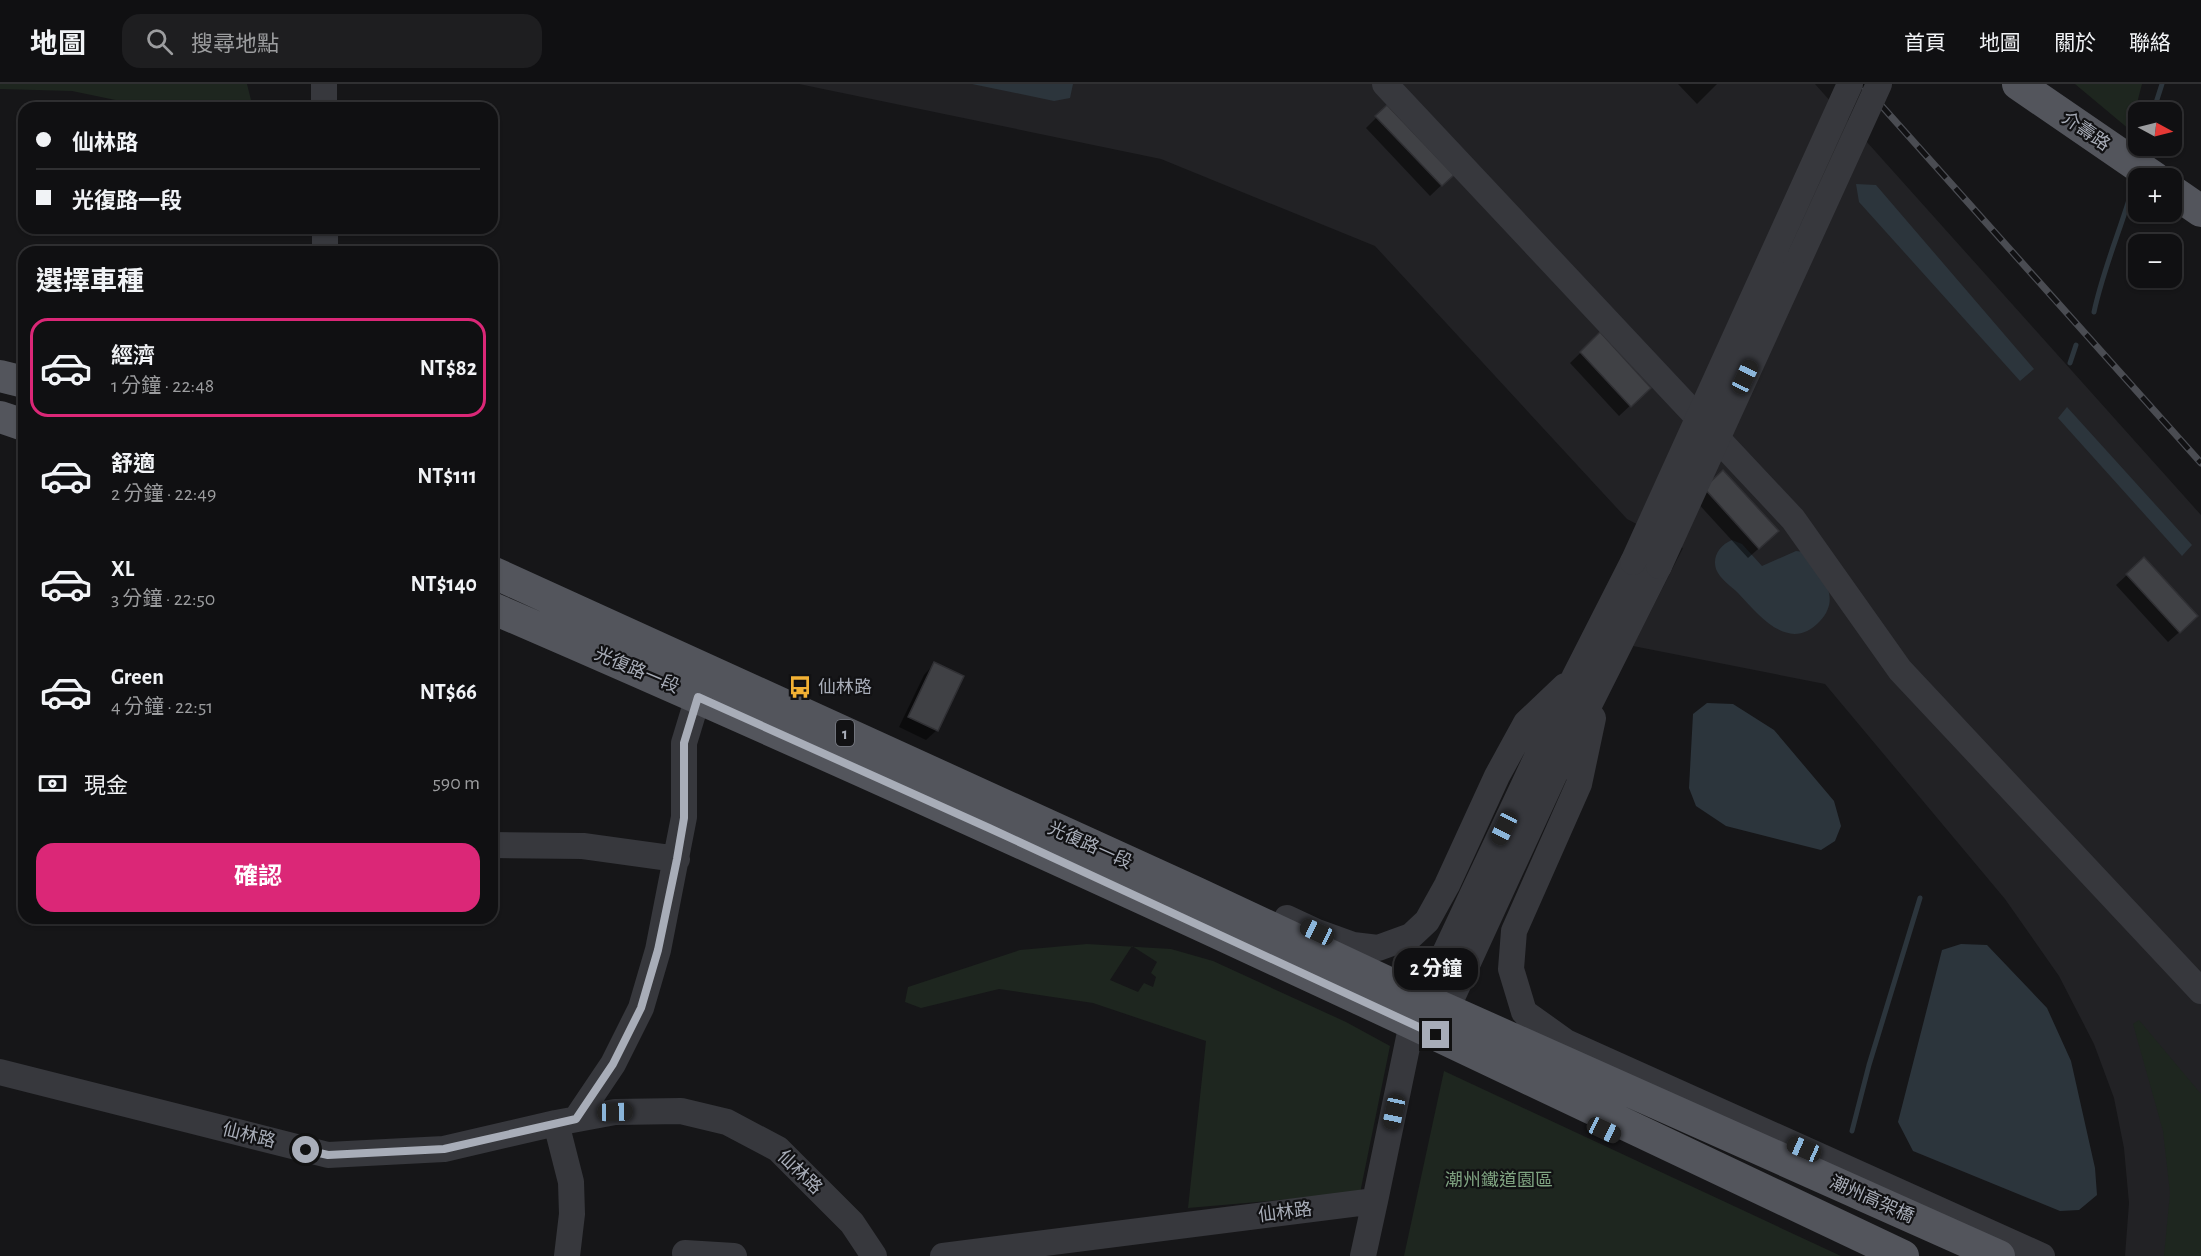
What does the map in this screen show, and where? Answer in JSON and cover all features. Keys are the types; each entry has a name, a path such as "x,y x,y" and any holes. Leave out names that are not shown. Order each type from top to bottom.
{"main road":[{"name":"介壽路","path":"2018,84 2140,168"},
{"path":"2182,197 2201,210"},
{"path":"0,376 18,380"},
{"path":"0,417 18,423"},
{"name":"光復路一段","path":"498,575 704,684 989,828 1429,1017"},
{"name":"光復路一段","path":"498,610 704,684 1197,893"},
{"name":"1","path":"1197,893 1429,1017"},
{"path":"1429,1017 1730,1176 1903,1256"},
{"name":"潮州高架橋","path":"1429,1017 1554,1058 2000,1256"}],"street":[{"path":"324,84 324,102"},
{"path":"1385,84 1793,519 1900,670 2201,991"},
{"path":"1364,1256 1375,1201 1429,1017 1574,678 1633,562 1850,84"},
{"path":"1429,1017 1659,566 1879,84"},
{"path":"1197,893 1264,907 1317,932 1353,945 1378,948 1411,936 1427,921 1447,885 1497,776 1526,723 1574,678"},
{"path":"567,1256 572,1214 566,1121 613,1064 641,1008 658,950 684,818 684,743 704,684"},
{"path":"1554,1058 1539,1029 1524,1012 1511,969 1514,931 1579,784 1600,684"},
{"path":"498,845 583,846 677,859"},
{"path":"1524,1012 1566,1042 2042,1256"},
{"path":"1429,1017 1458,1062 1875,1256"},
{"name":"仙林路","path":"0,1072 328,1155 444,1149 615,1112 681,1111 727,1122 778,1149 852,1223 874,1256"},
{"name":"仙林路","path":"943,1256 1375,1201"},
{"path":"685,1253 734,1256"}],"shaded area":[{"path":"799,84 1815,84 2201,515 2201,1256 2125,1256 2129,1203 2124,1148 2114,1098 2094,1044 2059,976 2005,899 1825,684 1633,646 1683,548 1627,519 1375,246 1161,159"},
{"path":"972,84 1073,84 1070,98 1054,101"},
{"path":"1856,184 1876,185 2034,369 2020,381 1859,202"},
{"path":"2067,407 2192,545 2182,556 2058,418"},
{"path":"1732,540 1742,544 1762,566 1796,551 1805,552 1827,585 1829,594 1827,612 1820,621 1808,630 1797,634 1786,633 1765,621 1716,569 1715,560 1718,551"},
{"path":"1707,703 1733,704 1774,730 1834,801 1841,826 1835,841 1821,850 1726,826 1696,806 1689,788 1693,714"},
{"path":"1961,944 1987,945 2047,1008 2071,1061 2095,1168 2097,1195 2079,1210 2060,1211 1913,1151 1898,1122 1942,950"}],"green space":[{"path":"0,84 247,84 252,102 125,102 72,91 0,89"},
{"path":"2075,84 2142,84 2137,102 2128,102 2128,128"},
{"path":"1087,944 1132,947 1110,980 1138,992 1144,983 1153,987 1156,977 1151,973 1157,962 1133,947 1171,949 1213,961 1346,1022 1390,1046 1360,1193 1188,1208 1206,1041 1093,1003 999,989 921,1008 905,1002 908,987 1020,950"},
{"path":"2139,1020 2201,1094 2201,1256 2164,1256 2170,1193 2163,1131 2133,1024"},
{"name":"潮州鐵道園區","path":"1444,1071 1841,1256 1404,1256"}],"building":[{"path":"1387,105 1454,175 1442,186 1375,116"},
{"path":"1600,332 1651,388 1631,407 1580,352"},
{"path":"1723,470 1779,531 1759,549 1704,488"},
{"path":"2144,557 2198,616 2180,633 2126,574"},
{"path":"934,662 964,676 938,731 908,717"}],"waterway":[{"path":"2156,102 2162,84"},
{"path":"2094,312 2103,277 2128,203"},
{"path":"2070,363 2076,345"},
{"path":"1852,1131 1869,1065 1920,898"}],"railway":[{"path":"1862,84 2201,463"}],"place":[{"name":"仙林路","path":"800,687"}],"route":[{"path":"306,1150 328,1155 444,1149 576,1119 613,1064 641,1008 658,950 684,818 684,743 698,697 989,828 1436,1035"}]}
